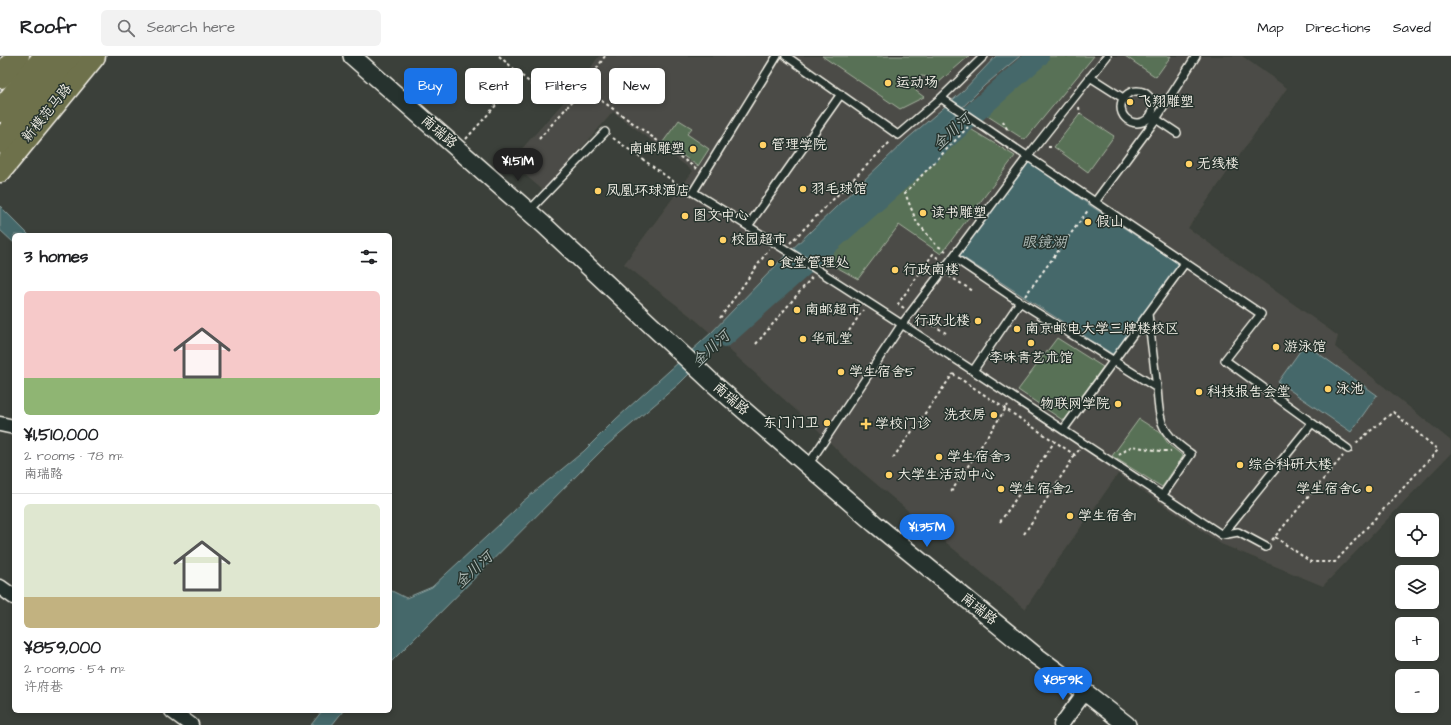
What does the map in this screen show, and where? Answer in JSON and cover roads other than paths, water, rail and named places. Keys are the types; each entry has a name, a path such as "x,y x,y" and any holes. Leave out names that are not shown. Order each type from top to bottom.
{"main road":[{"path":"0,77 18,56"},
{"path":"0,111 45,56"},
{"path":"0,142 69,56"},
{"name":"新模范马路","path":"3,167 94,56"}],"street":[{"name":"南瑞路","path":"352,56 529,211 715,385 875,524 1036,655 1127,725"},
{"path":"0,424 12,427"},
{"path":"0,587 12,596"},
{"path":"1062,725 1085,692"},
{"path":"175,713 191,725"}],"lane":[{"path":"776,56 693,192 784,248 902,324 1222,535 1238,532 1266,547"},
{"path":"786,56 898,135 944,100 984,56"},
{"path":"807,465 902,324 1028,156 1107,56"},
{"path":"1093,204 1196,56"},
{"path":"1090,77 1123,98"},
{"path":"1132,91 1138,91 1148,95 1153,105 1153,117 1143,122 1132,123 1128,121 1121,113 1121,102 1123,98 1132,91"},
{"path":"748,226 841,94"},
{"path":"944,100 1028,156 1093,204 1261,314 1225,360 1348,449"},
{"path":"1153,117 1177,133"},
{"path":"529,211 605,132"},
{"path":"953,257 1022,299 1157,388"},
{"path":"1063,430 1185,263"},
{"path":"974,371 1022,299"},
{"path":"1148,314 1161,420 1168,433 1182,448 1191,454 1162,496"},
{"path":"1222,535 1312,423"}],"water":[{"path":"996,56 1020,56 985,85 896,173 769,294 680,383 606,446 392,661 392,591 406,598 432,587 522,502 584,451 616,419 711,333 787,254 907,139 962,92"},
{"name":"眼镜湖","path":"1029,162 1091,206 1180,265 1114,355 959,255"},
{"path":"0,206 27,233 12,233 12,241 0,230"},
{"name":"泳池","path":"1305,344 1377,395 1351,432 1278,382"},
{"path":"320,713 341,713 332,725 311,725"}],"waterway":[{"name":"金川河","path":"724,336 1038,56"}],"place":[{"name":"运动场","path":"888,83"},
{"name":"飞翔雕塑","path":"1130,102"},
{"name":"管理学院","path":"763,145"},
{"name":"南邮雕塑","path":"693,149"},
{"name":"无线楼","path":"1189,164"},
{"name":"羽毛球馆","path":"803,189"},
{"name":"凤凰环球酒店","path":"598,191"},
{"name":"读书雕塑","path":"923,213"},
{"name":"图文中心","path":"685,216"},
{"name":"假山","path":"1088,222"},
{"name":"校园超市","path":"723,240"},
{"name":"食堂管理处","path":"771,263"},
{"name":"行政南楼","path":"895,270"},
{"name":"南邮超市","path":"797,310"},
{"name":"行政北楼","path":"978,321"},
{"name":"南京邮电大学三牌楼校区","path":"1017,329"},
{"name":"华礼堂","path":"803,339"},
{"name":"李味青艺术馆","path":"1031,343"},
{"name":"游泳馆","path":"1276,347"},
{"name":"学生宿舍5","path":"841,372"},
{"name":"泳池","path":"1328,389"},
{"name":"科技报告会堂","path":"1199,392"},
{"name":"物联网学院","path":"1118,404"},
{"name":"洗衣房","path":"994,415"},
{"name":"东门门卫","path":"827,423"},
{"name":"学校门诊","path":"866,424"},
{"name":"学生宿舍3","path":"939,457"},
{"name":"综合科研大楼","path":"1240,465"},
{"name":"大学生活动中心","path":"889,475"},
{"name":"学生宿舍2","path":"1001,489"},
{"name":"学生宿舍6","path":"1369,489"},
{"name":"学生宿舍1","path":"1070,516"}]}
